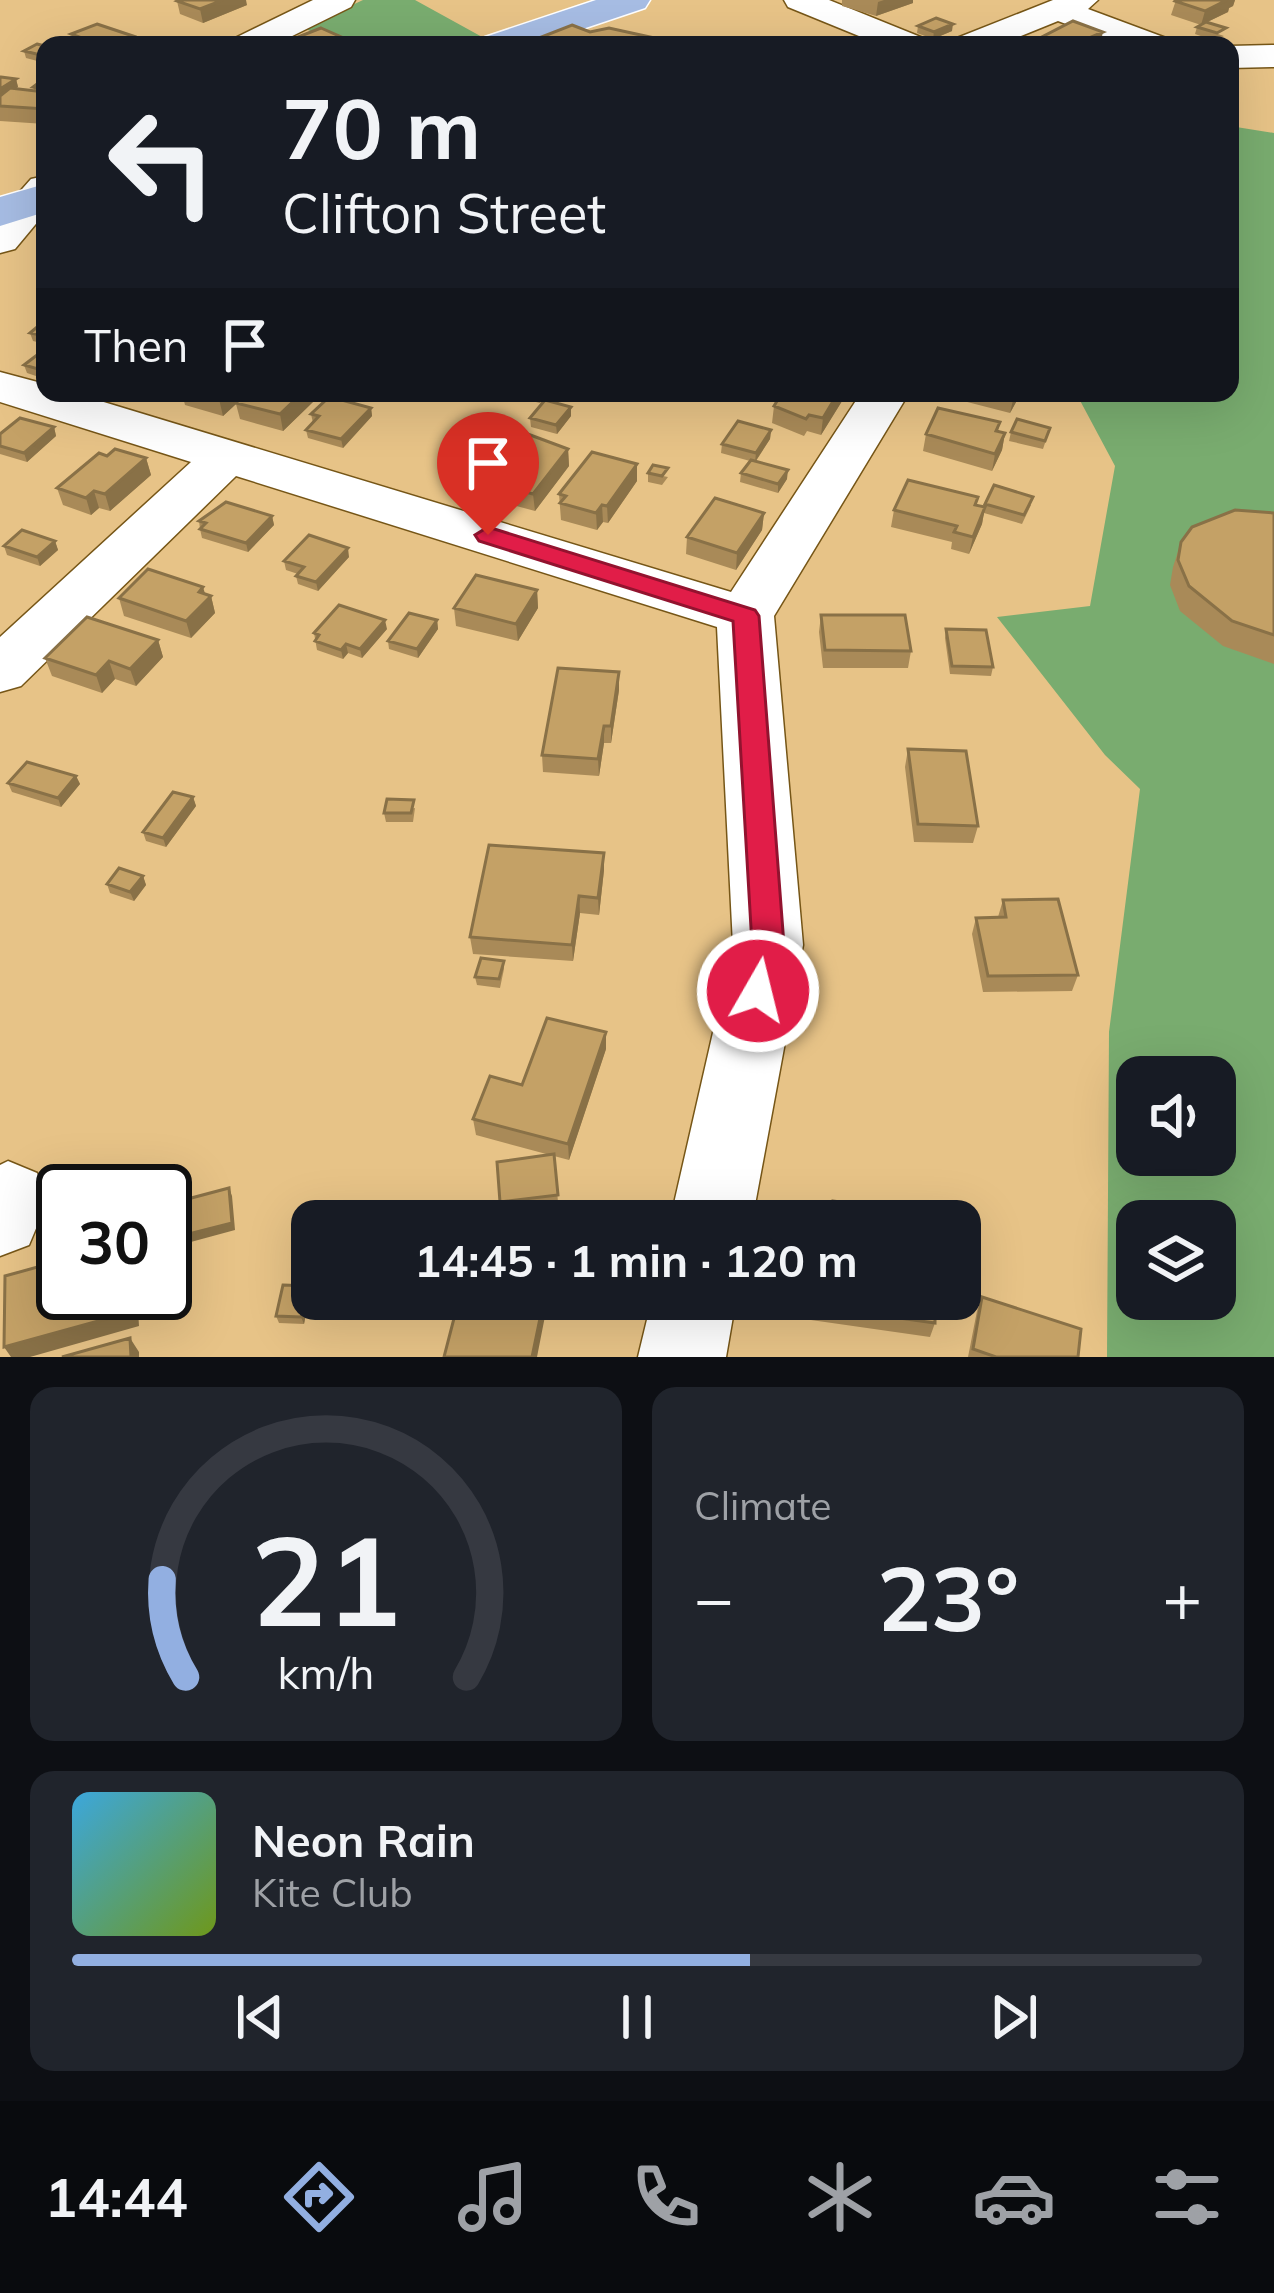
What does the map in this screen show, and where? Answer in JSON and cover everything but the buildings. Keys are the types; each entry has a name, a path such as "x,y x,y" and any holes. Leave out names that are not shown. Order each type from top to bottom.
{"main road":[{"path":"525,36 632,0"}],"street":[{"path":"265,36 339,0"},
{"path":"800,0 889,36"},
{"path":"992,36 1070,5 1135,36"},
{"path":"1239,57 1274,56"},
{"path":"0,240 31,199"},
{"path":"0,386 36,397"},
{"path":"54,402 746,616"},
{"path":"715,1200 768,945 746,616 880,402"},
{"path":"0,671 230,454"},
{"path":"682,1357 690,1320"}],"green space":[{"path":"363,0 415,0 480,36 326,36 303,28"},
{"path":"1239,127 1274,133 1274,1357 1107,1357 1109,1032 1140,789 1105,755 997,617 1090,606 1115,466 1081,402 1239,402"}],"route":[{"path":"488,535 746,616 751,750 768,945 758,991"}]}
